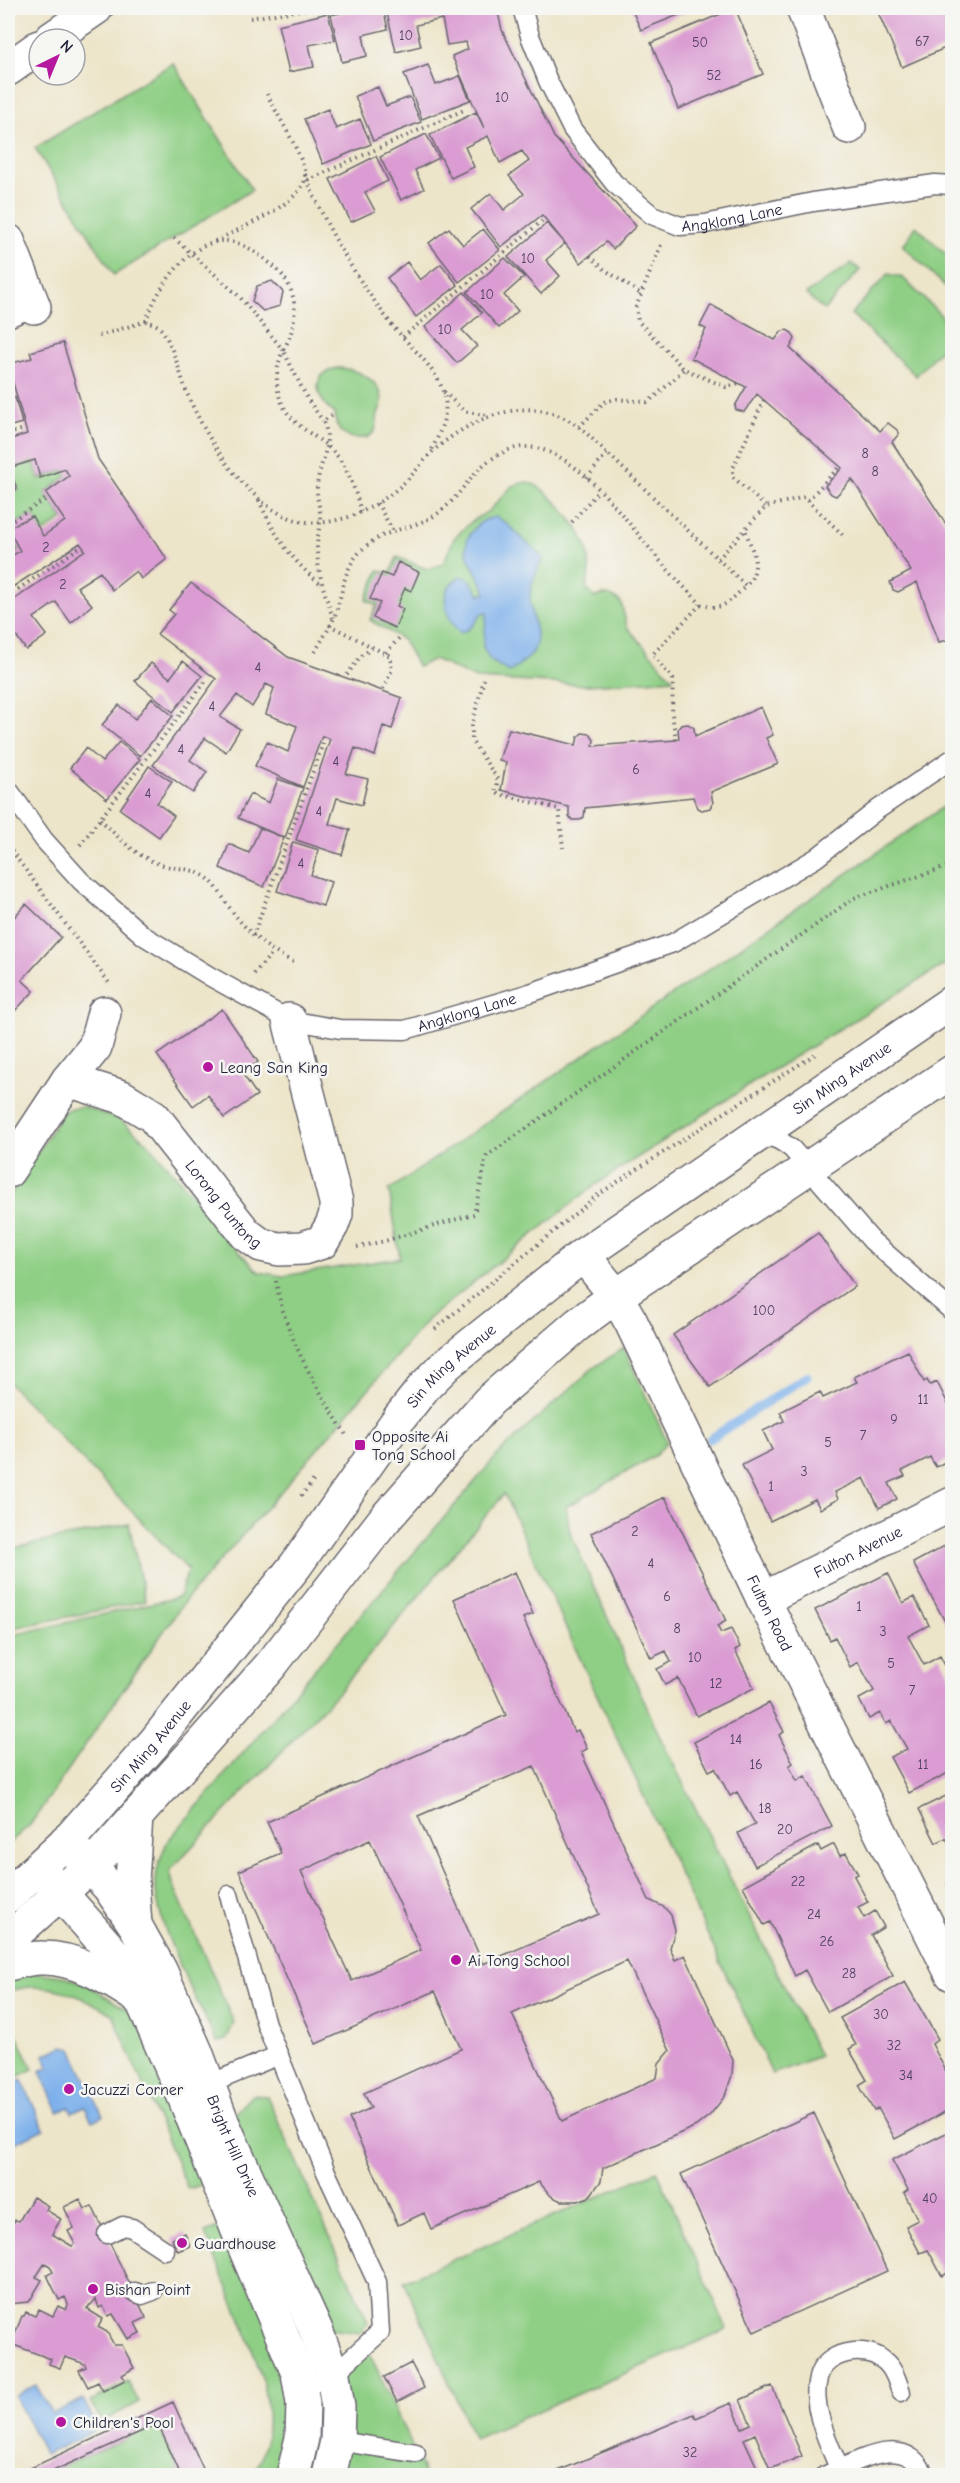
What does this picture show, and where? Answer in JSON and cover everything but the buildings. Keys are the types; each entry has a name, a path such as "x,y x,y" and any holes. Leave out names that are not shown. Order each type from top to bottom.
{"street":[{"path":"68,27 96,8"},
{"path":"804,8 849,127"},
{"path":"8,69 27,56"},
{"path":"8,241 21,313"},
{"name":"Sin Ming Avenue","path":"8,1896 66,1841 154,1743 296,1565 398,1420 424,1387 447,1364 583,1255 952,1002"},
{"path":"8,1171 68,1080 95,1047 104,1013"},
{"name":"Lorong Puntong","path":"68,1080 122,1097 153,1116 253,1240 279,1249 303,1248 322,1242 328,1234 336,1214 336,1202 289,1020"},
{"path":"8,1940 90,1866 271,1665 384,1520 489,1401 577,1325 800,1159 952,1072"},
{"name":"Fulton Road","path":"583,1255 616,1296 763,1599 952,1974"},
{"name":"Fulton Avenue","path":"763,1599 952,1504"},
{"path":"135,1925 132,1882 136,1816"},
{"name":"Bright Hill Drive","path":"66,1841 109,1887 135,1925 160,1970 196,2089"},
{"name":"Bright Hill Drive","path":"38,1868 129,1971 142,2000 196,2089 223,2124 248,2216 294,2364 303,2403 302,2438 293,2475"},
{"path":"8,1964 39,1958 70,1961 101,1974 142,2000"},
{"name":"Bright Hill Drive","path":"248,2216 292,2276 333,2375 338,2407 337,2441 329,2475"}],"lane":[{"name":"Angklong Lane","path":"522,8 530,36 548,81 572,129 614,183 652,215 680,226 705,224 813,202 934,184 952,185"},
{"name":"Angklong Lane","path":"8,789 23,813 65,865 144,936 211,977 289,1020 340,1029 405,1030 530,993 673,943 816,858 877,810 952,759"},
{"path":"796,1108 790,1120 788,1133 800,1159"},
{"path":"757,1136 773,1137 800,1159 872,1241 952,1311"},
{"path":"229,1895 266,2024 326,2172 377,2282 380,2332 333,2375 300,2389"},
{"path":"196,2089 279,2055"},
{"path":"107,2235 123,2226 132,2228 165,2250"},
{"path":"901,2392 893,2370 883,2359 865,2351 843,2354 828,2362 818,2376 816,2400 835,2473 875,2453 895,2451 909,2457 922,2468 925,2475"},
{"path":"337,2441 416,2453"}],"path":[{"path":"250,18 314,8"},
{"path":"267,94 301,160 325,220 352,268 403,337 437,378 444,391 464,411 491,416"},
{"path":"308,180 466,109"},
{"path":"146,321 159,290 174,271 212,242 277,210 299,191 304,184 305,174"},
{"path":"403,337 542,221"},
{"path":"670,222 636,307 638,321 684,369 726,387 738,383"},
{"path":"174,238 238,296 283,350 308,400 323,421 329,437 318,480 320,522 317,544 321,584 333,619"},
{"path":"212,242 224,240 238,243 254,251 270,263 290,286 294,306 293,329 283,350 275,380 280,398 297,424 328,446 348,474 361,512"},
{"path":"590,256 604,269 642,295"},
{"path":"99,336 146,321 159,327 189,396 236,477 259,499 286,517 306,522 320,522 338,520 361,512 405,483 431,453 468,425 520,408 537,408 550,411 579,427 746,586"},
{"path":"579,427 604,402 617,399 647,402 684,369"},
{"path":"431,453 444,419 446,404 444,391"},
{"path":"764,400 733,468 733,477 766,507"},
{"path":"323,421 335,414"},
{"path":"8,434 21,430"},
{"path":"315,652 333,619 343,580 361,550 393,531 430,519 444,509 485,462 506,450 523,447 540,448 557,454 599,490 701,604 711,608 720,608 754,576 756,569 745,529"},
{"path":"587,478 607,453"},
{"path":"808,500 840,466"},
{"path":"572,522 599,490"},
{"path":"718,559 766,507 804,497 844,537"},
{"path":"8,523 46,499"},
{"path":"259,499 268,523 279,540 310,576 321,584"},
{"path":"377,503 393,531"},
{"path":"8,596 80,547"},
{"path":"676,740 672,714 673,679 652,655 701,604"},
{"path":"329,625 390,656 392,670 383,689"},
{"path":"386,653 400,637"},
{"path":"347,675 360,657 372,648"},
{"path":"484,679 472,724 472,741 498,780 495,793 559,809 563,848"},
{"path":"65,865 206,681"},
{"path":"253,936 324,741"},
{"path":"100,819 122,842 148,860 165,866 193,870 210,880 253,936 280,956 296,963"},
{"path":"8,846 109,982 104,1013"},
{"path":"385,1241 474,1214 487,1156 854,898 952,866"},
{"path":"276,1277 279,1297 306,1368 346,1435"}],"green space":[{"path":"173,63 252,190 114,275 35,148"},
{"path":"916,226 952,260 952,293 903,246"},
{"path":"852,263 860,270 824,310 806,294"},
{"path":"888,274 902,277 952,326 952,337 916,376 851,314"},
{"path":"337,368 366,376 380,393 382,403 377,416 376,428 367,437 352,437 343,434 336,423 335,414 323,402 318,388 319,382 322,376"},
{"path":"34,462 39,479 64,470 67,476 45,493 63,519 43,533 33,515 8,528 8,494 19,490 10,469"},
{"path":"526,482 534,484 551,497 568,515 580,534 589,559 586,588 595,598 608,595 621,602 627,627 673,679 588,685 476,679 434,659 418,667 403,640 370,620 377,605 366,600 379,570 390,574 397,557 427,569 443,564 454,538 472,521 489,511 512,486"},
{"path":"8,528 19,550 8,558"},
{"path":"952,801 952,960 765,1075 595,1185 429,1318 184,1602 30,1825 8,1844 8,1636 179,1597 188,1570 8,1382 8,1199 63,1112 71,1108 84,1107 119,1119 148,1143 195,1198 218,1230 259,1272 283,1276 400,1258 389,1190"},
{"path":"624,1348 667,1442 656,1455 566,1507 570,1532 660,1737 819,2056 772,2074 504,1494 342,1688 170,1870 173,1884 234,2023 226,2040 217,2043 169,1940 157,1898 156,1876 167,1842 501,1451 593,1368"},
{"path":"129,1524 145,1601 8,1629 8,1549"},
{"path":"26,1971 67,1977 88,1985 137,2016 207,2183 188,2189 113,2015 76,1995 49,1988 22,1988 8,1992 8,1977"},
{"path":"12,2025 33,2069 8,2081 8,2027"},
{"path":"252,2095 267,2096 368,2322 361,2333 318,2328 225,2123"},
{"path":"657,2171 727,2329 474,2439 404,2281"},
{"path":"234,2222 297,2373 292,2475 253,2475 262,2455 266,2435 265,2395 254,2355 205,2233"},
{"path":"366,2345 425,2475 329,2476 333,2375"},
{"path":"128,2382 139,2402 102,2422 90,2401"},
{"path":"158,2424 179,2471 169,2476 55,2476 53,2471"}],"water":[{"path":"496,517 506,523 543,558 534,577 530,593 536,634 534,650 529,657 509,672 490,660 483,647 487,612 482,613 470,628 460,633 449,618 445,599 449,587 460,576 469,579 480,595 486,593 470,562 466,547 468,538 476,527 483,521"},
{"name":"Jacuzzi Corner","path":"64,2046 72,2049 103,2116 92,2121 85,2107 72,2113 69,2107 58,2112 40,2071 49,2067 44,2055"},
{"path":"22,2080 44,2129 8,2146 8,2087"},
{"name":"Children's Pool","path":"36,2385 52,2414 83,2399 98,2429 45,2455 15,2396"}],"waterway":[{"path":"710,1439 807,1376"}],"place":[{"name":"Leang San King","path":"208,1067"},
{"name":"Opposite Ai Tong School","path":"360,1445"},
{"name":"Ai Tong School","path":"456,1960"},
{"name":"Jacuzzi Corner","path":"69,2089"},
{"name":"Guardhouse","path":"182,2243"},
{"name":"Bishan Point","path":"93,2289"},
{"name":"Children's Pool","path":"61,2422"}]}
